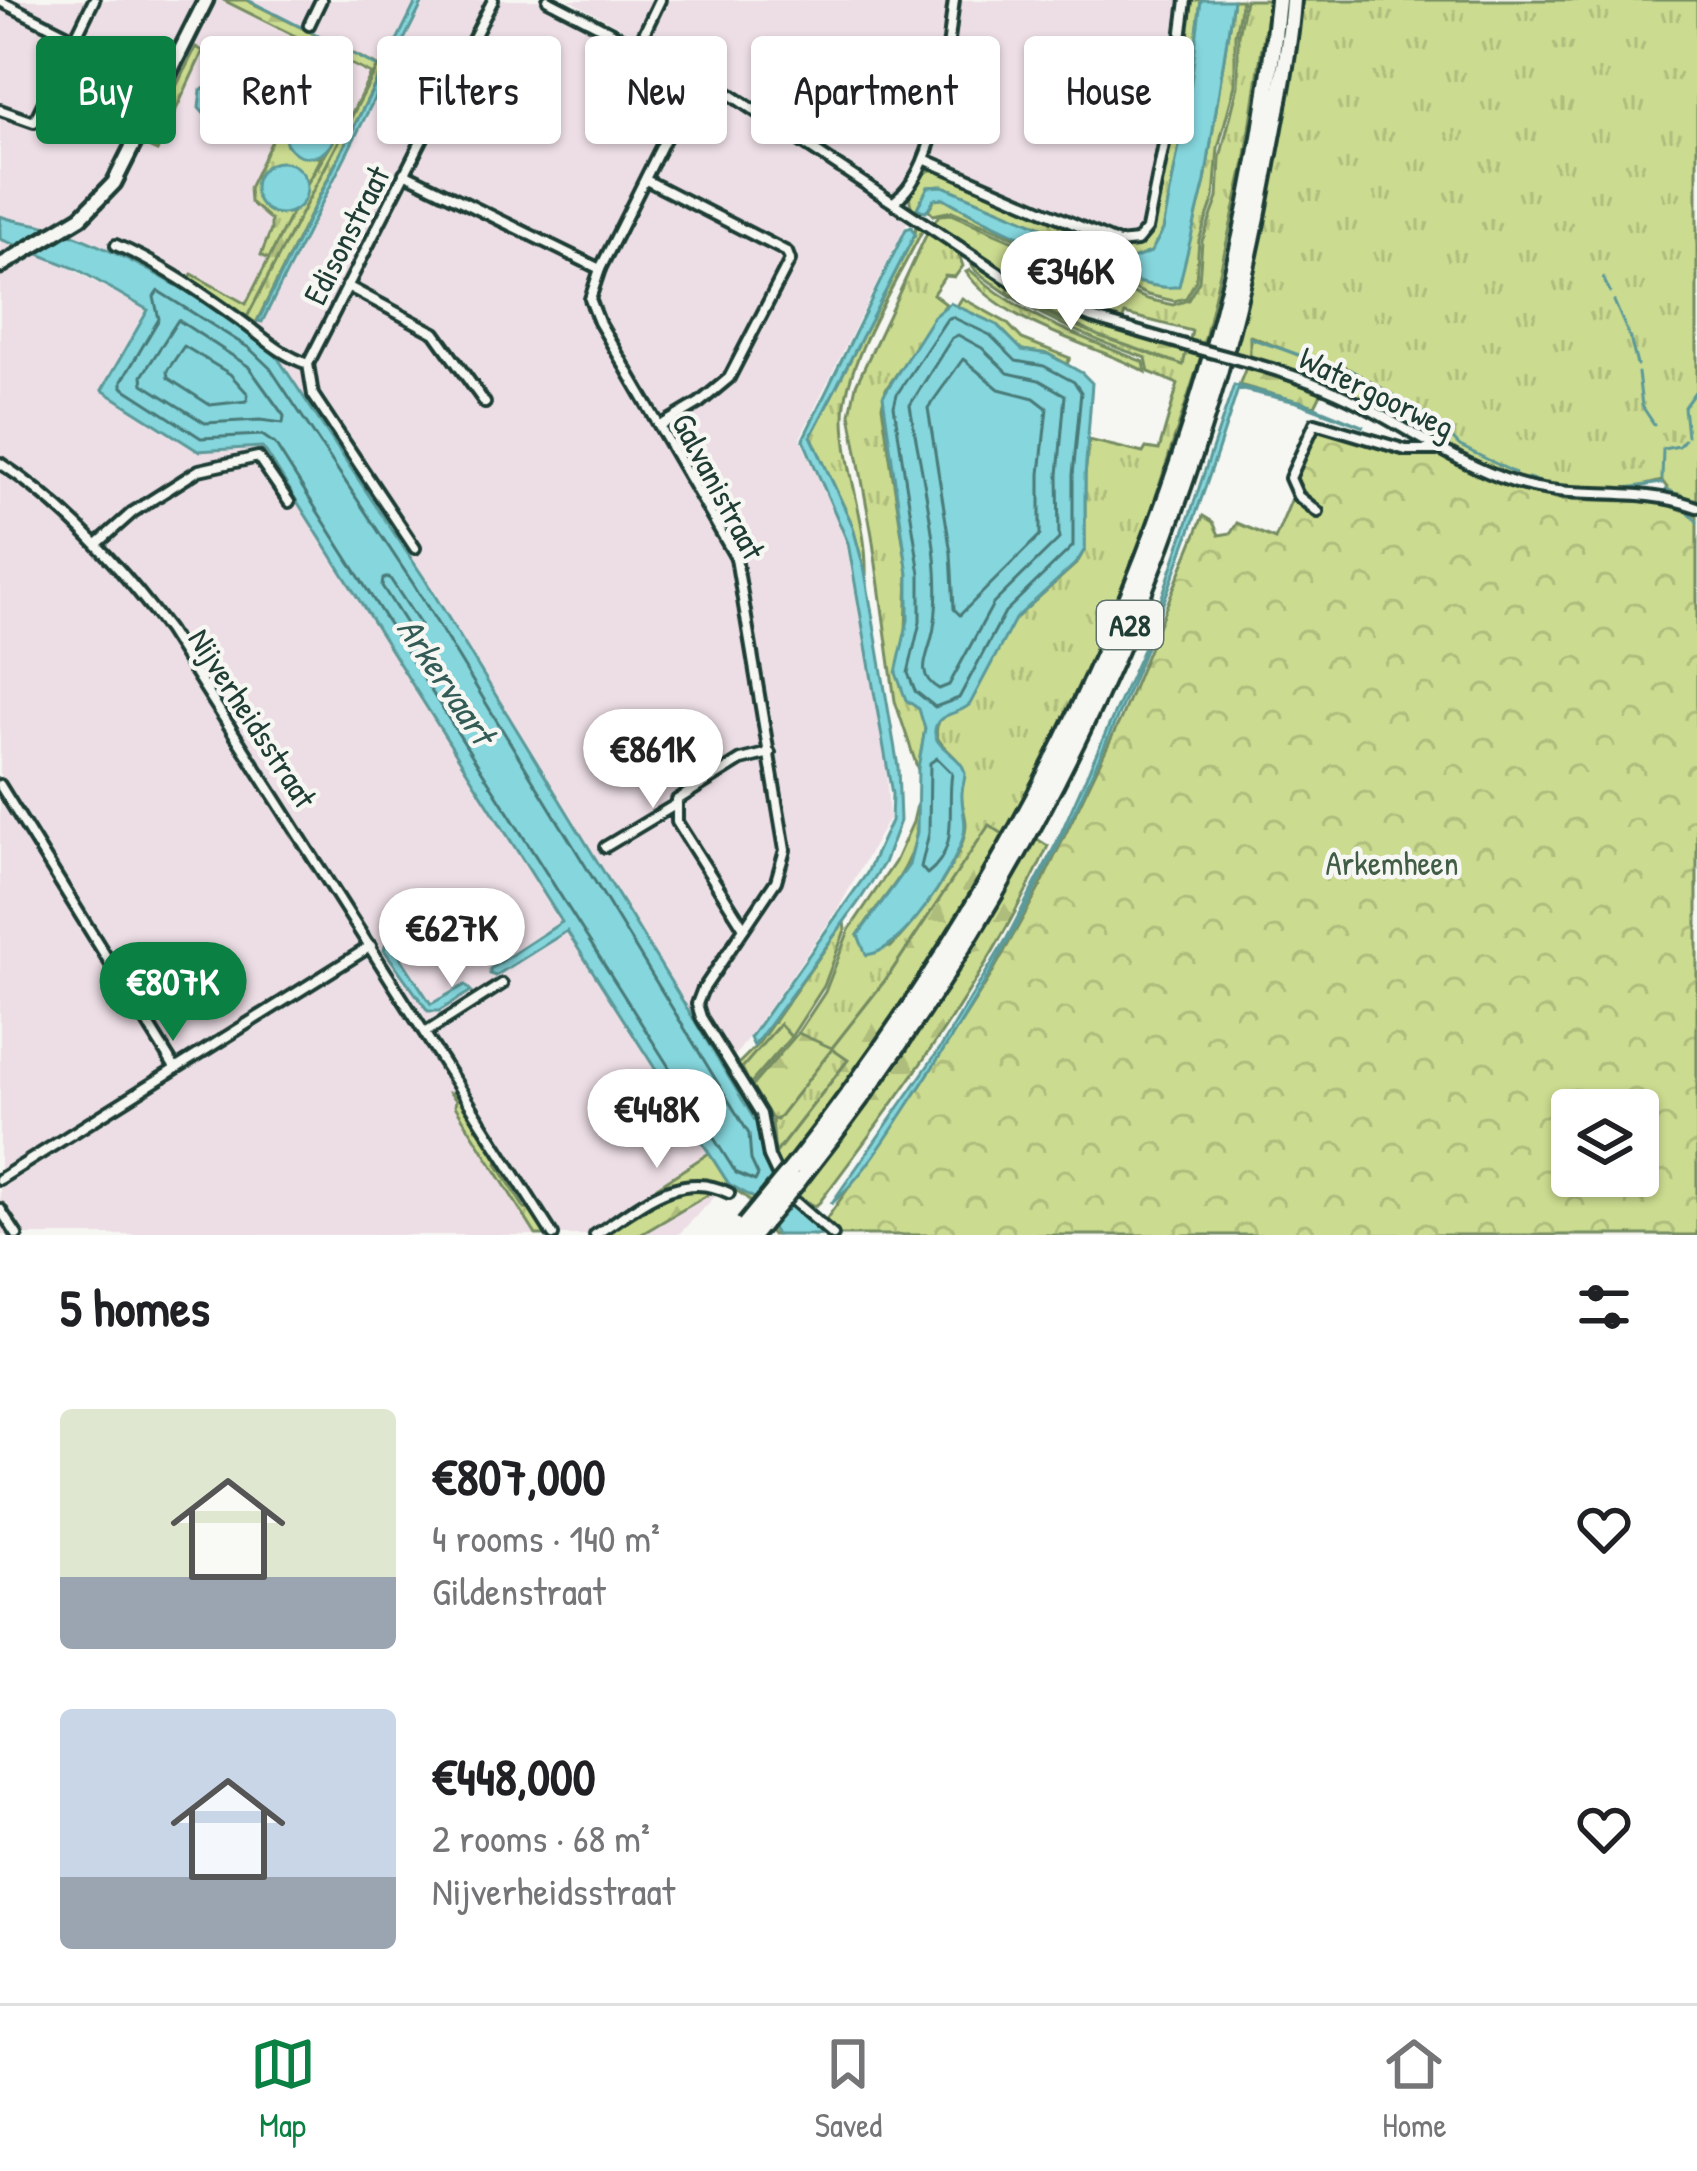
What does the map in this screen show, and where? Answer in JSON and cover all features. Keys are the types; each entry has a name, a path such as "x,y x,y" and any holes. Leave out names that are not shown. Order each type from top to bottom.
{"highway":[{"name":"A28","path":"744,1232 895,1029 1002,858 1049,772 1121,613 1160,516 1216,331 1252,173 1278,0"},
{"name":"A28","path":"789,1174 902,1043 1016,862 1135,615 1183,485 1229,338 1256,225 1293,0"}],"main road":[{"path":"0,266 81,217 114,183 206,0"}],"street":[{"path":"75,36 94,0"},
{"path":"308,25 321,0"},
{"name":"Edisonstraat","path":"308,364 493,0"},
{"name":"Watergoorweg","path":"548,0 622,36"},
{"path":"643,36 660,0"},
{"path":"896,201 908,190 925,159 955,0"},
{"path":"925,159 1118,243 1136,242 1147,229 1174,94 1186,0"},
{"path":"0,2 70,36"},
{"name":"Watergoorweg","path":"727,94 896,201 971,258 1032,293 1092,318 1339,394 1439,450 1518,484 1562,493 1664,498 1697,507"},
{"path":"0,110 34,122 36,118"},
{"name":"Galvanistraat","path":"663,144 600,268 590,298 593,311 736,558 785,850 776,881 697,1004 761,1114 769,1157 789,1174"},
{"path":"404,173 600,268"},
{"path":"646,180 787,252 790,260 729,378 661,425"},
{"path":"116,245 172,272 285,357 308,364 310,388 416,548"},
{"path":"347,286 435,333 485,403"},
{"path":"1318,512 1298,496 1290,478 1312,424 1322,423 1406,450 1439,450"},
{"path":"97,544 133,512 199,470 258,457 289,502"},
{"name":"Nijverheidsstraat","path":"0,463 97,544 142,595 188,659 553,1235"},
{"path":"605,847 741,760 770,753"},
{"path":"0,785 175,1069"},
{"path":"676,804 676,822 744,928"},
{"path":"0,1179 371,946"},
{"path":"425,1033 502,984"},
{"path":"595,1235 682,1184 710,1184 729,1192"},
{"path":"793,1200 833,1235"},
{"path":"0,1208 17,1235"}],"shaded area":[{"name":"Arkervaart","path":"0,0 539,0 608,36 585,36 585,144 727,144 727,98 751,111 751,144 799,144 909,219 800,438 845,538 886,762 889,818 838,909 724,1072 249,342 41,252 146,310 101,390 198,451 262,447 266,452 713,1154 726,1185 678,1235 0,1235"},
{"path":"569,0 1193,0 1188,36 1024,36 1024,144 1171,144 1157,238 1123,254 952,185 913,206 816,144 1000,144 1000,36 751,36 751,102 727,87 727,36 636,36"}],"green space":[{"path":"223,0 246,0 318,36 295,36"},
{"path":"1189,0 1201,0 1194,58 1194,36 1183,36"},
{"path":"1233,0 1242,0 1235,35 1235,85 1218,148 1214,198 1199,240 1196,280 1186,298 1174,301 1148,295 952,211 933,215 928,210 936,197 944,198 1057,254 1120,275 1178,286 1205,181"},
{"path":"1245,0 1269,0 1245,162 1203,347 1189,343 1192,331 1125,314 1122,321 1046,293 932,226 939,215 951,214 1147,299 1173,305 1188,300 1199,281 1202,241 1218,198 1220,158 1238,86 1238,35"},
{"path":"1298,0 1697,0 1697,501 1671,493 1662,481 1622,491 1581,490 1540,485 1487,469 1445,449 1433,429 1392,394 1340,364 1336,370 1251,337 1250,359 1232,355 1282,129"},
{"path":"196,47 200,49 176,110 176,87"},
{"path":"353,54 377,68 353,114 353,111 371,74 353,65"},
{"path":"377,68 377,80 353,128 353,113"},
{"path":"270,144 287,144 316,157 322,154 307,184 291,165 271,169 257,179 257,196 269,211 293,211 269,259 261,255 271,220 250,202 249,188"},
{"path":"332,144 337,144 247,317 188,280 192,274 246,304 293,211 305,198 307,184"},
{"path":"337,144 345,144 256,323 247,317"},
{"path":"1166,144 1179,144 1163,230 1151,252 1130,260 943,186 928,187 917,208 919,216 910,196 920,177 934,169 1113,245 1140,244 1153,224"},
{"path":"916,224 923,229 862,348 846,397 845,439 864,537 866,577 852,524 811,436"},
{"path":"928,231 958,252 963,266 955,277 945,276 933,294 946,304 886,389 882,406 908,574 906,632 925,729 918,770 895,701 850,414 856,385"},
{"path":"972,265 1064,310 1202,353 1130,577 1079,697 1008,837 989,826 887,978 832,1048 848,1060 775,1154 772,1119 831,1049 798,1033 825,992 849,930 895,862 919,796 910,858 858,935 891,947 937,890 957,855 966,825 963,772 937,736 939,721 1015,619 1077,563 1085,549 1089,440 1143,453 1146,448 1159,450 1178,384 1149,372 1146,358 1036,311 996,286","holes":["1010,287 1070,315 1186,353 1166,360 1060,320 1009,293"]},
{"path":"970,270 1031,313 1144,362 1146,372 1025,319 982,290 966,272"},
{"path":"1009,286 1070,315 1186,352 1183,365 1099,336 1008,293"},
{"path":"962,298 1007,323 1022,339 1070,358 1067,364 1048,354 1022,350 997,325 957,306"},
{"path":"1250,336 1336,370 1406,414 1400,423 1303,374 1250,359"},
{"path":"1247,365 1323,390 1315,406 1239,385"},
{"name":"Arkemheen","path":"1323,426 1413,455 1440,455 1487,477 1559,499 1660,502 1697,515 1697,1235 815,1235 914,1096 990,977 1041,885 1121,718 1203,516 1213,522 1219,535 1231,533 1237,523 1275,539 1293,496 1300,500 1305,494 1296,477 1315,431"},
{"path":"989,825 1008,837 1002,848 895,1018 781,1170 775,1154 848,1060 832,1049 777,1120 752,1086 798,1033 832,1048 887,978"},
{"path":"1037,839 1048,846 1025,894 943,1030 819,1203 815,1206 796,1195 908,1049"},
{"path":"844,922 824,986 791,1037 780,1024 741,1071 738,1064 758,1044"},
{"path":"780,1024 791,1037 750,1084 742,1068"},
{"path":"450,1093 458,1093 525,1209 533,1210 549,1235 536,1235"},
{"path":"709,1153 729,1184 756,1199 776,1235 754,1205 730,1188 694,1181 659,1190 657,1187"},
{"path":"683,1188 711,1188 711,1193 640,1235 603,1235"}],"water":[{"path":"417,0 424,0 406,36 399,36"},
{"path":"1201,0 1233,0 1205,181 1179,286 1161,287 1099,269 1024,239 944,198 934,199 926,212 917,208 928,187 943,186 1118,259 1151,252 1163,230 1179,144 1194,144 1194,58"},
{"path":"377,81 377,93 353,141 353,129"},
{"path":"286,144 332,144 319,156 299,156"},
{"path":"346,144 352,144 262,322 258,321"},
{"path":"281,162 299,170 307,188 299,206 281,214 263,206 255,188 263,170"},
{"path":"0,216 60,231 127,259 198,298 277,357 424,578 762,1132 764,1161 790,1204 827,1235 776,1235 756,1199 729,1184 567,931 495,976 490,974 490,969 562,922 266,452 261,447 198,451 102,390 148,310 77,269 0,239"},
{"path":"911,227 915,234 811,436 852,524 865,572 898,767 900,821 884,863 860,900 754,1046 750,1038 867,873 891,821 892,794 848,543 803,439"},
{"path":"950,303 997,325 1022,350 1048,354 1092,383 1085,549 1015,619 970,704 937,724 936,737 965,774 963,838 949,870 910,926 880,951 866,955 858,935 909,865 917,832 918,768 925,729 919,709 906,700 896,673 908,620 908,574 883,396 934,316"},
{"path":"1234,385 1303,402 1364,427 1297,402 1238,389 1178,565 1109,737 1070,821 983,985 934,1065 873,1157 831,1204 941,1047 1007,938 1056,844 1148,638"},
{"path":"391,943 431,1004 465,985 471,991 439,1011 428,1011 384,950"}],"waterway":[{"path":"248,0 301,27"},
{"path":"313,33 376,66"},
{"path":"1603,278 1610,292"},
{"path":"1614,301 1637,365"},
{"path":"1250,338 1331,366"},
{"path":"1350,370 1433,419 1460,446 1515,473"},
{"path":"1638,373 1642,406 1654,424"},
{"path":"1687,436 1684,407 1697,389"},
{"path":"1662,479 1663,449 1684,440"},
{"path":"1528,478 1554,487"},
{"path":"1612,490 1662,483"},
{"path":"1666,490 1697,501"},
{"path":"1646,502 1681,508 1697,522"},
{"path":"1697,629 1697,660"}]}
